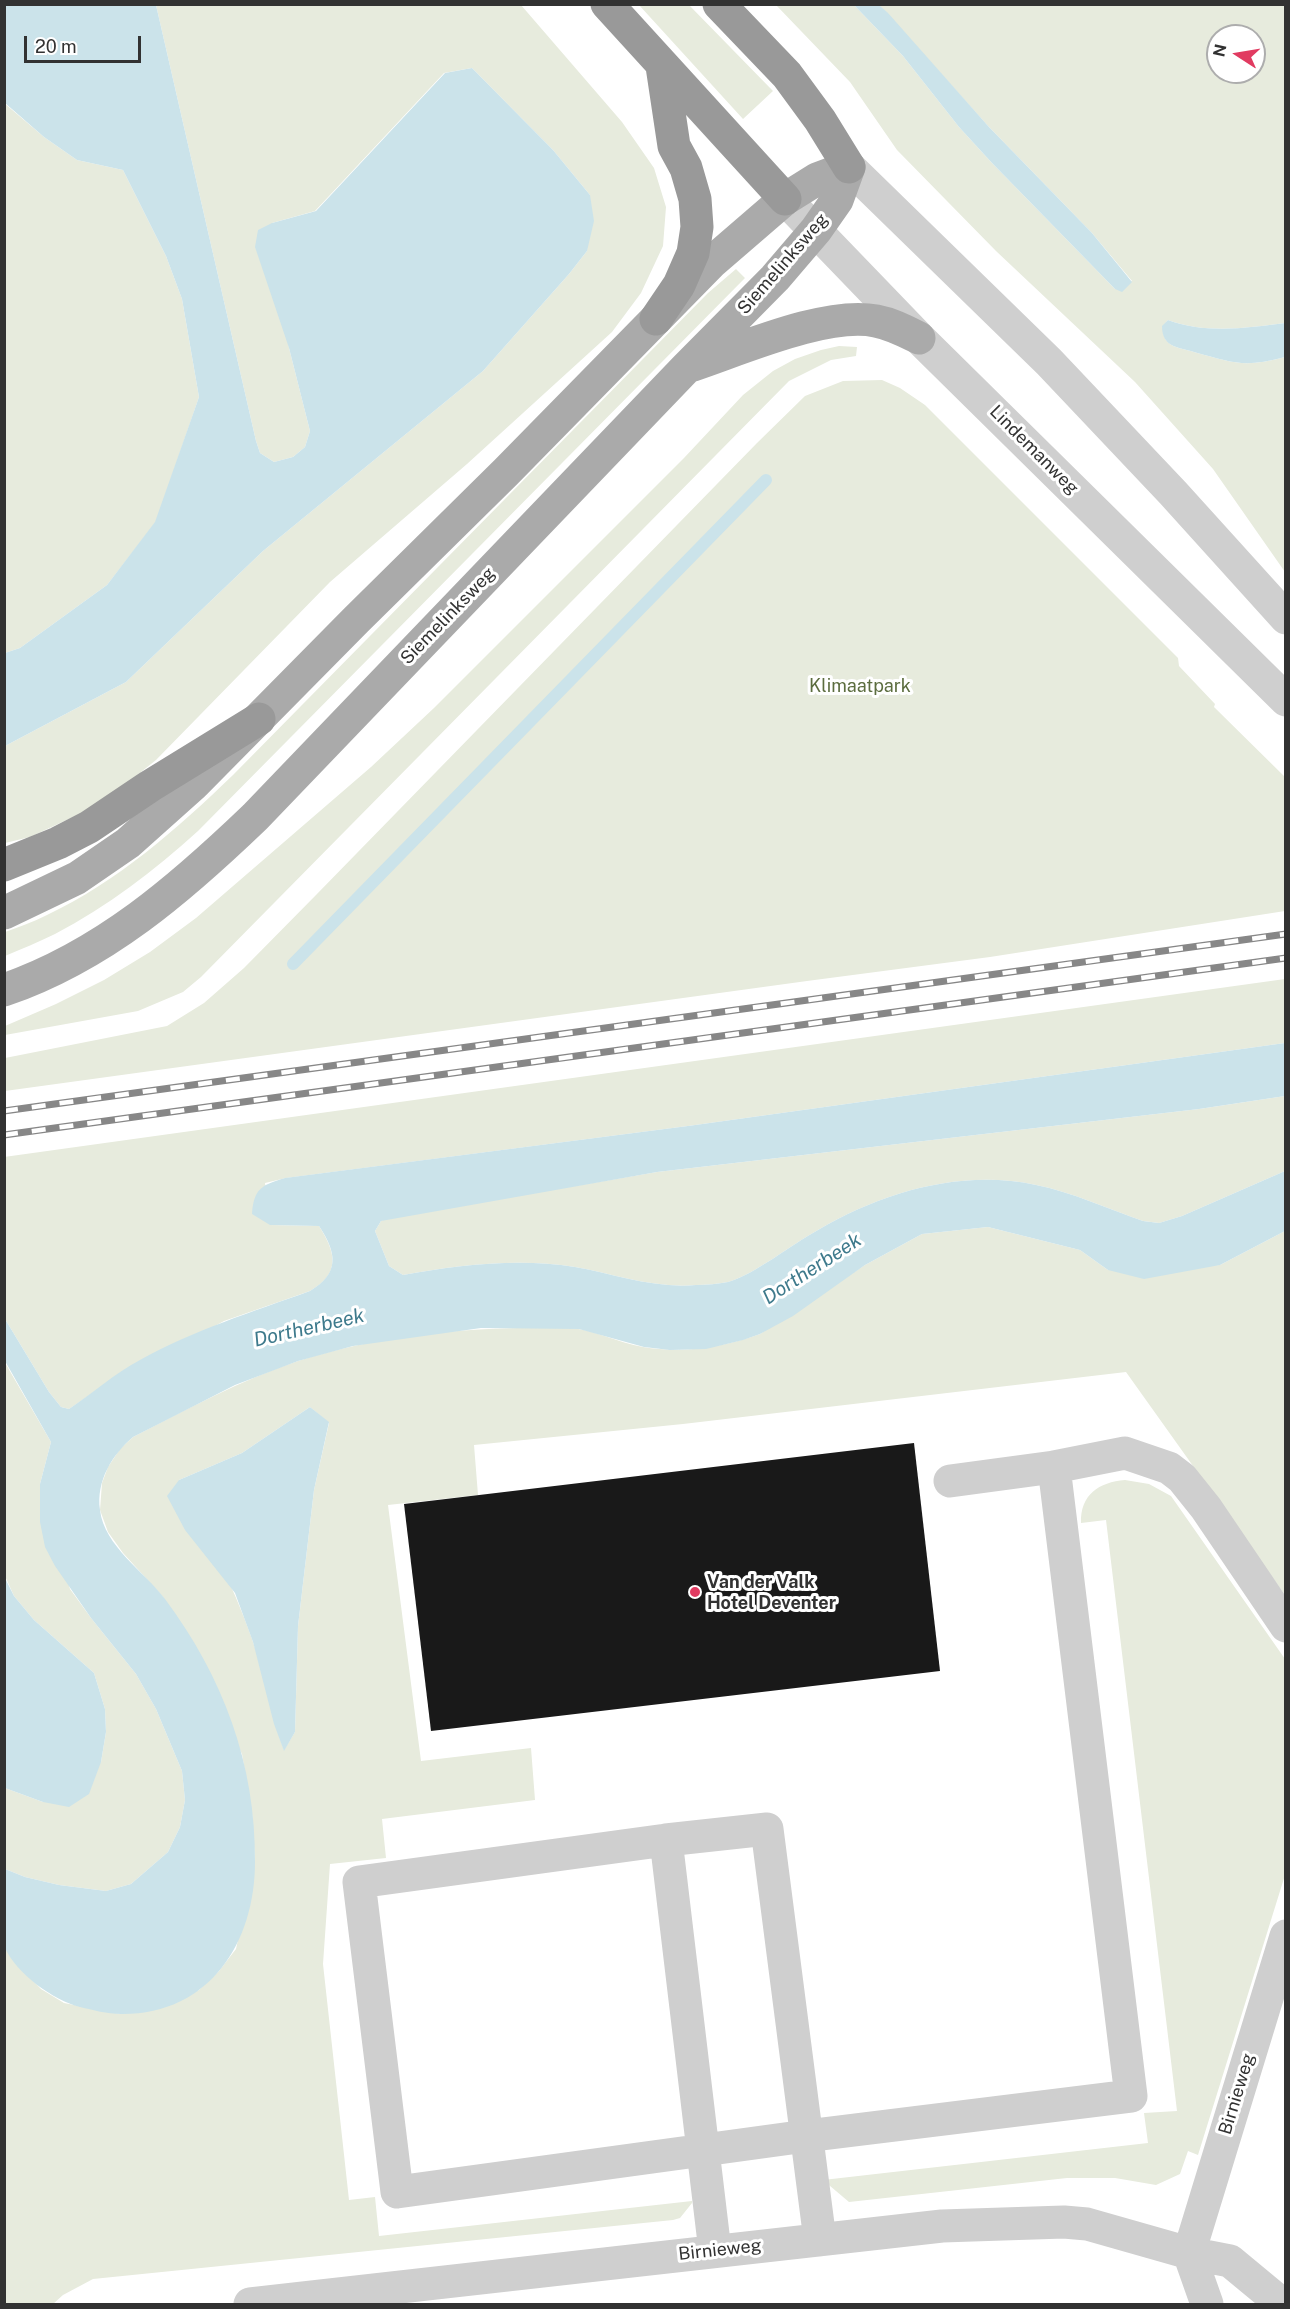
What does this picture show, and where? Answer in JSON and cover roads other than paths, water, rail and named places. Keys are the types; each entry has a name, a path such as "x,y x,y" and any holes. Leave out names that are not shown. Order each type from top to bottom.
{"highway":[{"path":"607,4 785,199"},
{"path":"719,4 787,75 820,120 849,167"},
{"path":"656,319 679,285 693,252 697,227 695,199 686,168 674,146 662,66"},
{"path":"4,865 58,843 89,827 150,786 259,719"}],"main road":[{"name":"Siemelinksweg","path":"4,913 77,878 128,843 194,784 712,262 785,199 817,179 849,167"},
{"name":"Siemelinksweg","path":"4,990 77,959 118,934 201,869 255,817 775,278 816,231 837,200 849,167"},
{"path":"686,368 805,327 840,321 874,320 892,325 919,338"}],"street":[{"path":"849,167 1049,362 1286,618"},
{"name":"Lindemanweg","path":"785,199 919,338 1286,700"},
{"path":"950,1481 1054,1467 1125,1453 1169,1468 1182,1478 1206,1508 1286,1626"},
{"path":"820,2240 806,2136 767,1829 666,1840 359,1882 397,2192 806,2136 1131,2096 1054,1467"},
{"path":"666,1840 715,2251"},
{"name":"Birnieweg","path":"1189,2253 1286,1936"},
{"name":"Birnieweg","path":"250,2304 942,2226 1064,2222 1119,2231 1189,2253 1230,2261 1282,2304"},
{"path":"1189,2253 1207,2304"}],"water":[{"path":"5,4 156,5 256,441 260,453 274,462 293,457 305,447 310,431 289,348 255,247 258,230 272,223 316,211 445,73 472,68 553,150 590,195 594,221 587,251 483,371 263,551 126,682 5,746 5,653 20,648 107,585 155,522 199,397 182,299 166,256 123,170 77,160 44,137 5,103"},
{"path":"854,5 879,5 888,13 989,127 1092,233 1132,282 1122,292 1115,289 992,163 959,127 903,56"},
{"path":"1168,320 1211,328 1241,328 1285,323 1285,357 1239,363 1176,347 1168,342 1163,333 1162,326"},
{"name":"Dortherbeek","path":"1285,1043 1285,1096 1199,1109 657,1172 381,1221 375,1231 389,1266 403,1275 445,1268 532,1263 575,1267 665,1285 704,1285 738,1279 843,1216 923,1187 979,1180 1036,1185 1076,1196 1143,1221 1159,1223 1182,1216 1285,1171 1285,1231 1220,1265 1144,1279 1108,1270 1080,1250 988,1227 922,1234 865,1265 793,1316 760,1334 743,1340 706,1349 670,1350 644,1347 579,1329 481,1328 353,1346 298,1361 235,1385 133,1437 112,1460 103,1479 99,1499 103,1523 117,1547 157,1589 186,1629 219,1691 232,1723 250,1791 254,1826 253,1892 236,1946 221,1969 202,1988 179,2002 152,2011 116,2014 70,2004 37,1985 11,1958 4,1943 5,1869 25,1877 59,1885 106,1891 131,1884 168,1852 180,1827 185,1800 182,1771 156,1709 136,1674 91,1618 55,1566 45,1547 40,1522 40,1484 51,1442 5,1361 5,1319 49,1392 61,1407 69,1409 122,1371 160,1349 224,1322 310,1291 327,1277 331,1270 332,1254 319,1226 270,1225 252,1214 257,1193 270,1183 285,1178 688,1126"},
{"path":"310,1407 329,1422 314,1490 298,1626 295,1732 284,1751 274,1724 253,1642 235,1593 185,1530 167,1496 179,1480 242,1453"},
{"path":"4,1576 14,1596 34,1620 94,1673 105,1709 106,1732 101,1762 89,1794 69,1807 43,1802 5,1788"}],"waterway":[{"path":"293,964 766,480"}],"railway":[{"path":"4,1111 1286,934"},
{"path":"4,1135 1286,958"}],"place":[{"name":"Van der Valk Hotel Deventer","path":"695,1592"}],"park label":[{"name":"Klimaatpark","path":"860,686"}]}
